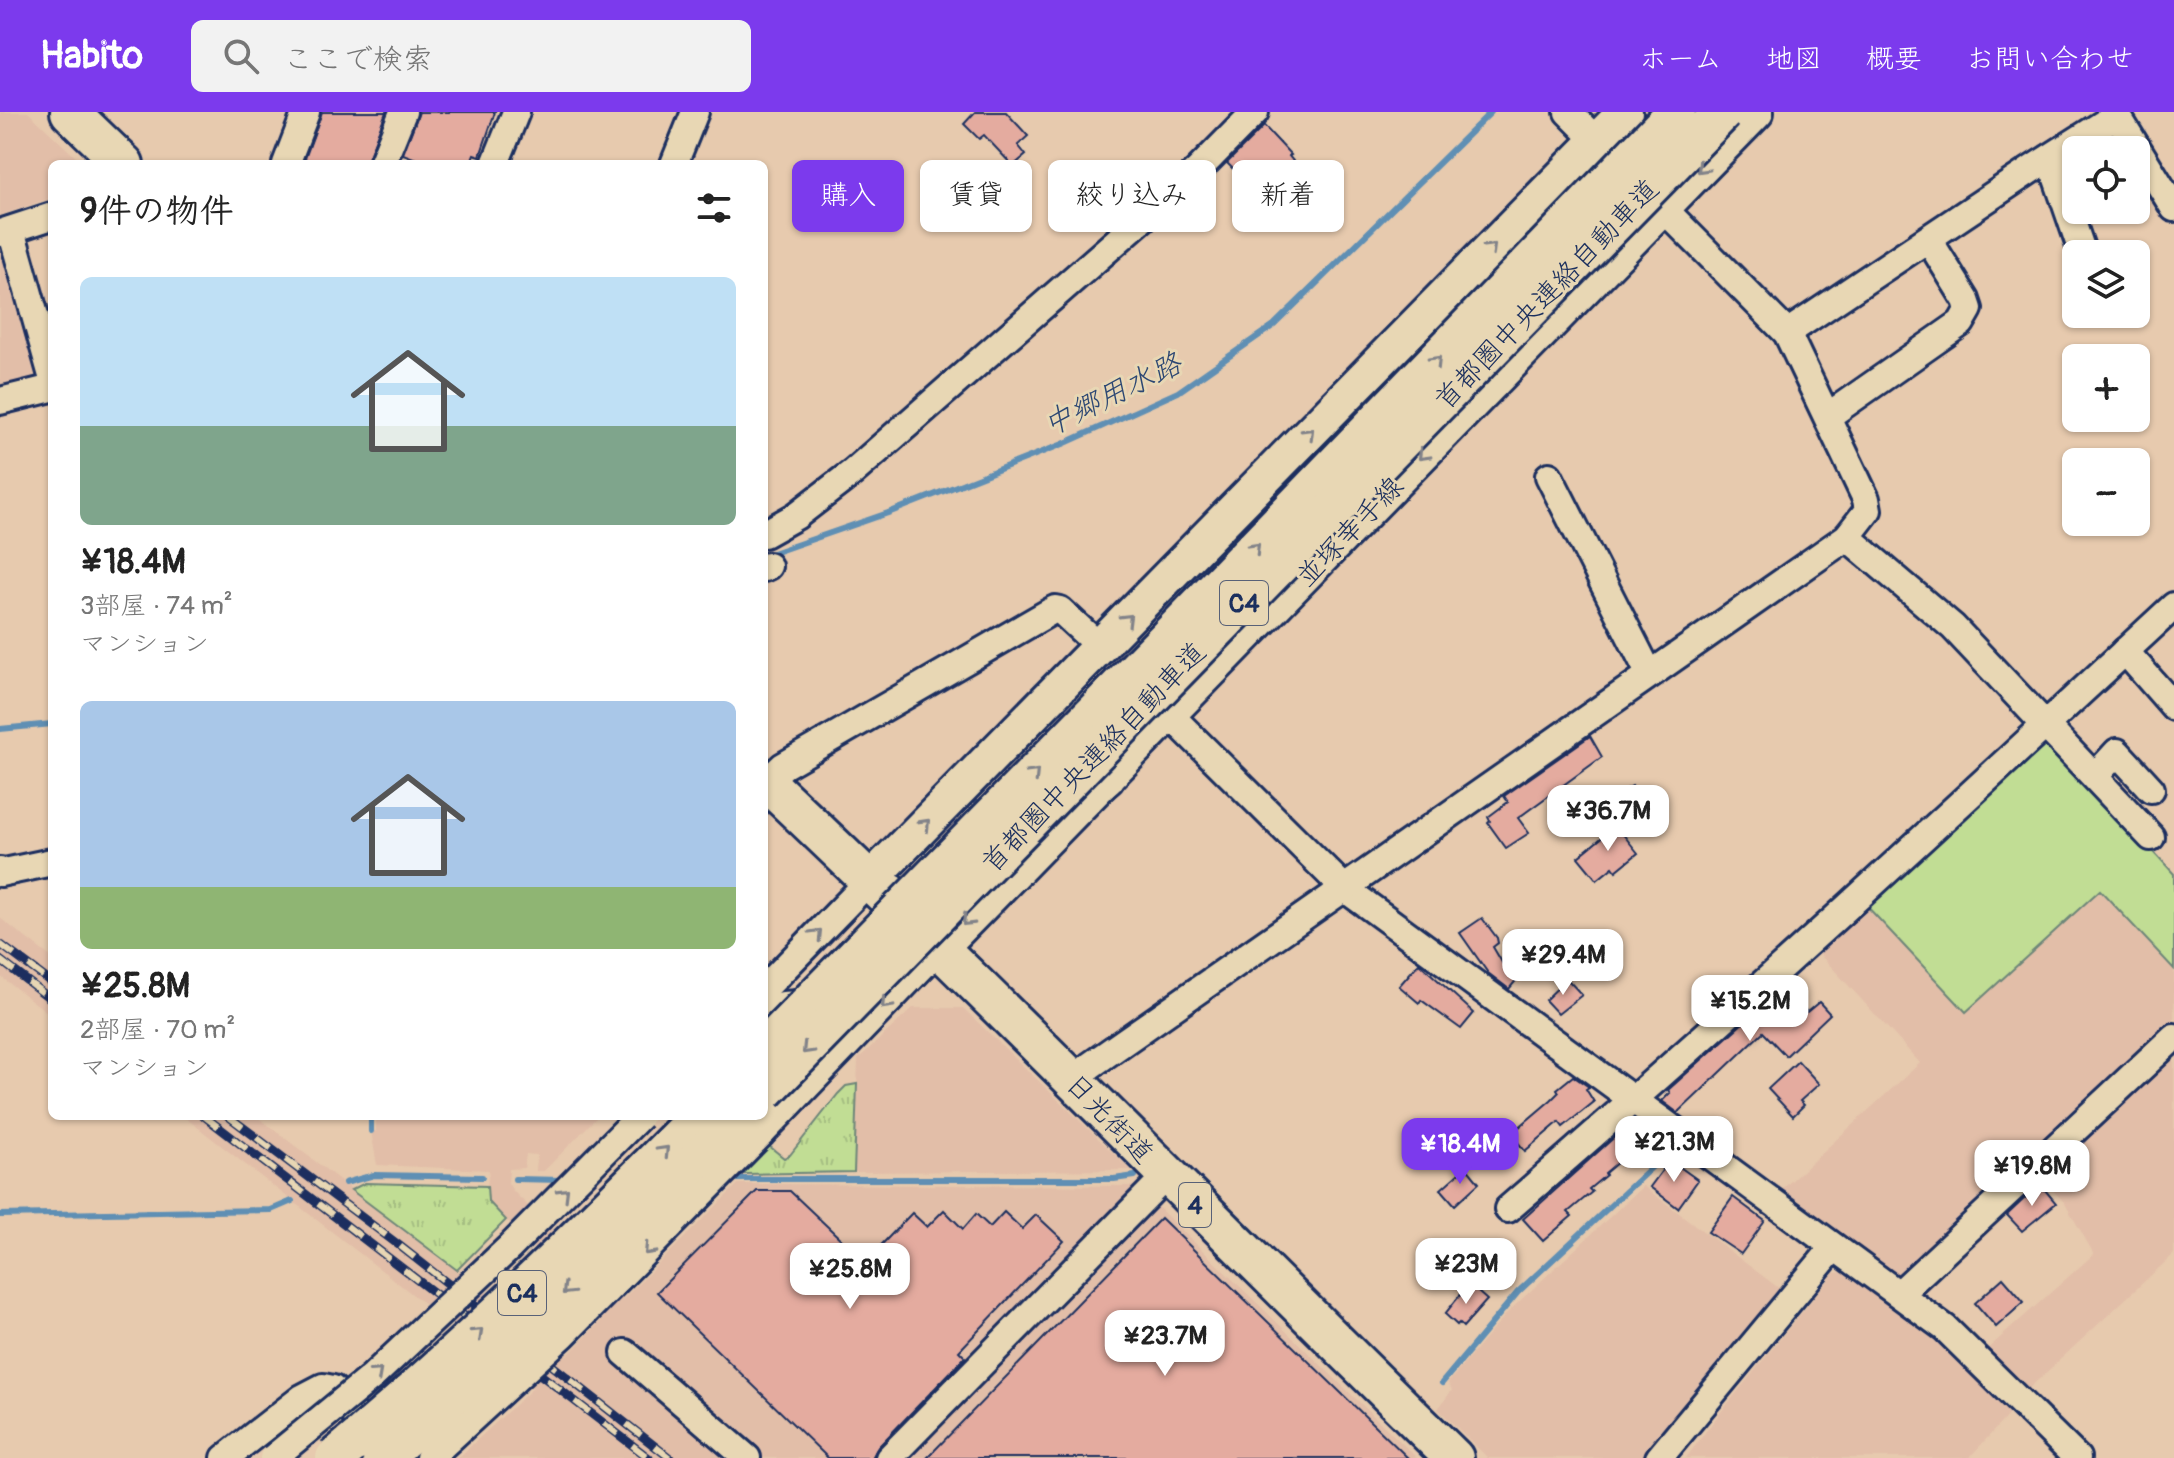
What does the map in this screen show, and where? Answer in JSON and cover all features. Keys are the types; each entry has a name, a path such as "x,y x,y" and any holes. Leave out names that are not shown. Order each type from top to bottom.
{"highway":[{"path":"70,112 119,160"},
{"name":"首都圏中央連絡自動車道","path":"768,1045 1191,614 1676,112"},
{"name":"首都圏中央連絡自動車道","path":"768,1088 1723,112"},
{"name":"日光街道","path":"768,785 940,948 1166,1176 1454,1458"},
{"name":"C4","path":"335,1458 512,1302 695,1120"},
{"name":"C4","path":"382,1458 751,1125"}],"main road":[{"path":"1107,778 1050,820 1038,825 1013,826 998,833 928,904 912,903 870,880 1625,112"},
{"name":"並塚幸手線","path":"940,948 1756,112"}],"street":[{"path":"288,160 306,112"},
{"path":"384,160 403,112"},
{"path":"497,160 516,112"},
{"path":"676,160 695,112"},
{"path":"768,532 796,516 853,472 1186,180 1255,112"},
{"path":"1074,1080 1091,1065 1649,673 1847,537 1868,510 1866,499 1787,333 1568,112"},
{"path":"1787,333 2116,114 2174,208"},
{"path":"2041,163 2077,240"},
{"path":"48,217 6,232 48,363"},
{"path":"1828,416 1967,316 1969,309 1966,300 1929,240"},
{"path":"0,401 48,389"},
{"path":"1549,476 1649,673"},
{"path":"1847,537 1953,627 2151,837"},
{"path":"1508,1209 1636,1099 2174,606"},
{"path":"768,779 783,766 1055,609 1060,610 1099,646"},
{"path":"2125,651 2174,707"},
{"path":"1170,715 1344,888 1900,1293 1945,1328 2077,1458"},
{"path":"2095,776 2117,752 2151,789"},
{"path":"0,871 48,863"},
{"path":"768,985 870,880"},
{"path":"768,1009 819,1003 835,997 892,944 919,941 940,948 768,1109"},
{"path":"1900,1293 2174,1037"},
{"path":"273,1458 385,1366 509,1248 636,1120"},
{"path":"429,1458 563,1335 751,1125"},
{"path":"889,1458 1166,1176"},
{"path":"1659,1458 1834,1247"},
{"path":"625,1353 747,1458"},
{"path":"225,1458 302,1398 323,1387 333,1389 392,1458"}],"shaded area":[{"path":"0,112 28,112 79,160 48,160 48,199 1,215 44,376 0,388"},
{"path":"2045,738 2174,874 2174,1254 2024,1393 1983,1353 2094,1254 2064,1202 2037,1173 1911,1293 1778,1193 1920,1063 1813,947"},
{"path":"0,918 48,955 48,1013 0,976"},
{"path":"913,1008 963,1008 1131,1170 854,1172 858,1059"},
{"path":"188,1120 261,1120 568,1355 603,1319 488,1201 489,1170 377,1165 371,1131 376,1131 376,1120 594,1120 544,1171 536,1171 537,1155 526,1154 524,1168 509,1169 508,1183 623,1299 738,1184 1136,1186 1417,1458 458,1458 533,1388"},
{"path":"1643,1186 1784,1292 1643,1458 1488,1458 1438,1409 1452,1390 1448,1383 1507,1313"},
{"path":"1844,1272 1936,1341 2010,1413 1969,1458 1686,1458 1834,1273"}],"green space":[{"path":"2051,738 2174,874 2174,969 2100,890 1966,1012 1863,902"},
{"path":"857,1084 854,1172 744,1174 681,1120 756,1120 748,1129 784,1158 790,1155 846,1086"},
{"path":"365,1183 487,1186 488,1201 506,1220 457,1270 351,1190"}],"building":[{"path":"322,112 386,112 368,160 304,160"},
{"path":"419,112 495,112 480,156 474,154 472,160 419,160 403,154"},
{"path":"975,112 1006,112 1028,136 1018,145 1026,155 1020,160 1007,160 984,135 979,139 964,124"},
{"path":"1264,126 1292,160 1232,160 1232,168 1227,163"},
{"path":"1590,736 1602,757 1518,818 1529,833 1506,848 1488,823 1488,817 1508,802 1504,796"},
{"path":"1632,786 1647,811 1627,823 1612,797"},
{"path":"1614,823 1638,853 1616,871 1613,867 1597,880 1578,857 1605,835 1602,833"},
{"path":"1482,918 1497,938 1498,943 1493,947 1503,964 1519,977 1509,989 1488,973 1460,933"},
{"path":"1419,963 1474,1013 1461,1029 1421,1000 1419,1003 1399,986"},
{"path":"1567,979 1582,995 1558,1014 1545,1000"},
{"path":"1783,987 1807,1012 1819,1002 1830,1014 1786,1056 1763,1032 1678,1113 1662,1101 1670,1093 1668,1090"},
{"path":"1798,1061 1819,1084 1800,1101 1804,1105 1793,1116 1768,1089"},
{"path":"1573,1076 1589,1087 1586,1089 1594,1102 1563,1127 1559,1122 1525,1151 1511,1134 1551,1100 1559,1092 1557,1089"},
{"path":"1635,1123 1650,1140 1605,1173 1589,1189 1592,1192 1568,1212 1572,1216 1543,1241 1523,1219 1628,1125 1630,1127"},
{"path":"1670,1160 1698,1180 1678,1208 1650,1187"},
{"path":"1466,1167 1479,1183 1455,1205 1441,1189"},
{"path":"2040,1184 2056,1203 2022,1231 2007,1215"},
{"path":"757,1191 790,1191 865,1262 912,1213 927,1227 944,1210 963,1229 976,1214 990,1227 1004,1212 1022,1229 1036,1215 1064,1241 959,1351 965,1357 878,1447 872,1458 828,1458 657,1292"},
{"path":"1733,1197 1765,1221 1741,1254 1708,1232"},
{"path":"1161,1218 1408,1458 927,1458"},
{"path":"2003,1278 2024,1302 1996,1327 1975,1303"},
{"path":"1469,1284 1487,1300 1463,1327 1445,1314"}],"waterway":[{"name":"中郷用水路","path":"768,555 888,513 1063,444 1178,392 1274,325 1491,112"},
{"name":"中郷用水路","path":"0,729 48,724"},
{"path":"371,1120 371,1131"},
{"path":"1442,1383 1518,1292 1669,1151"},
{"path":"731,1174 737,1179 1114,1179 1135,1176"},
{"path":"345,1183 374,1175 482,1177"},
{"path":"515,1179 563,1180"},
{"path":"0,1215 271,1210 292,1201"}],"railway":[{"path":"0,944 48,980"},
{"path":"0,960 48,997"},
{"path":"209,1120 649,1458"},
{"path":"233,1120 670,1458"}]}
